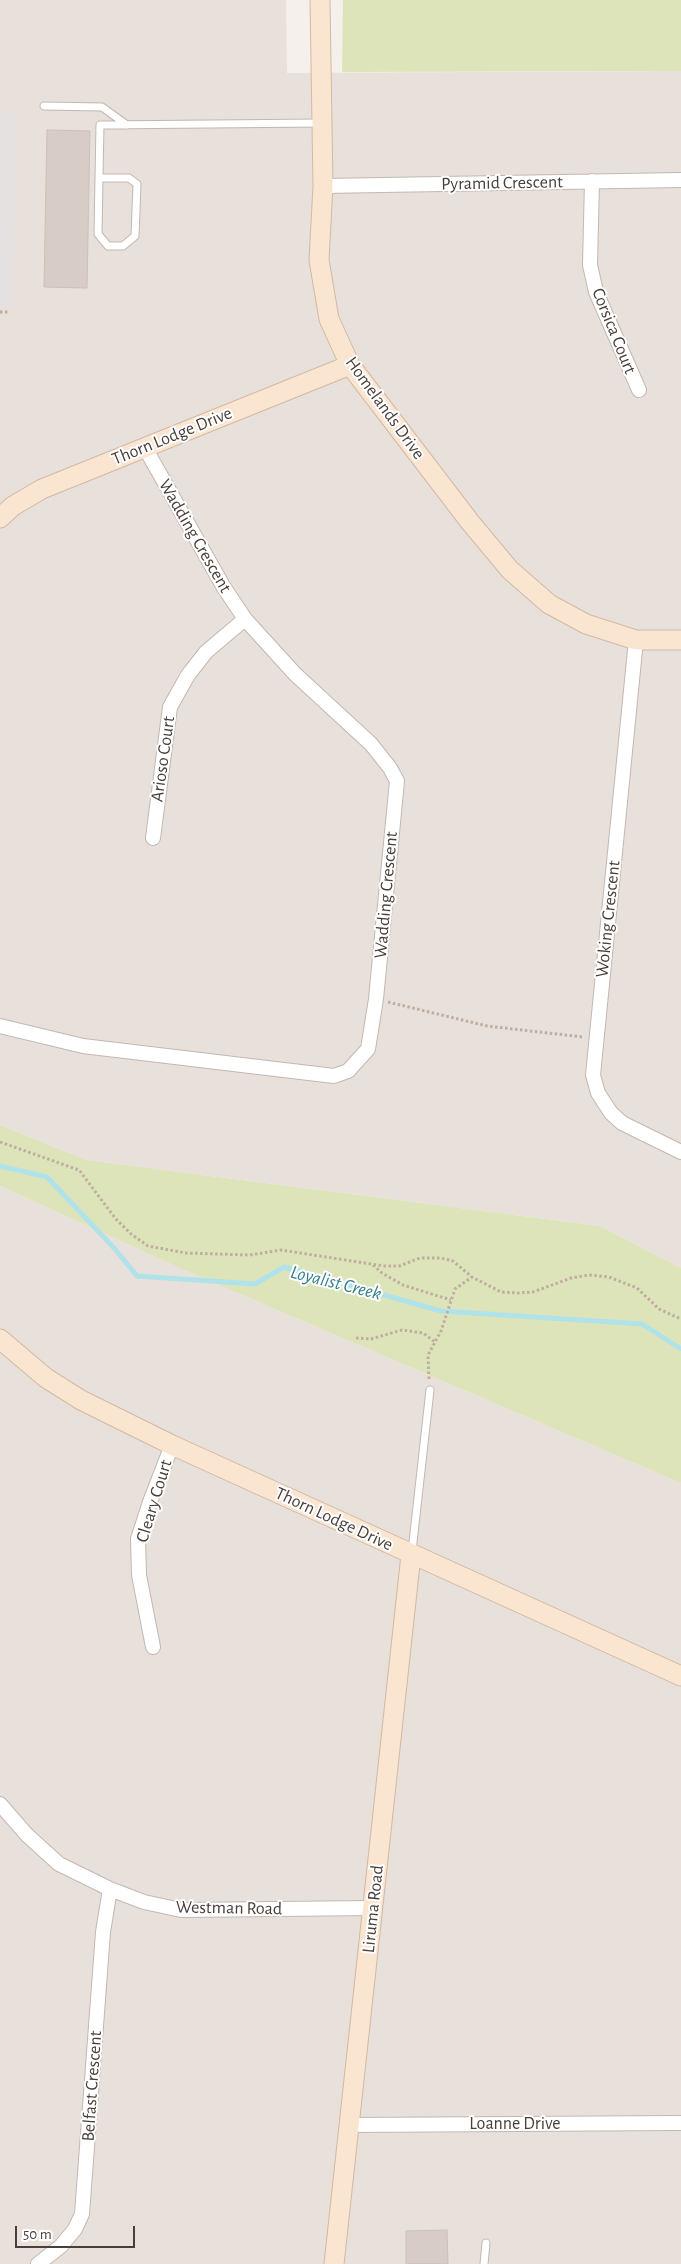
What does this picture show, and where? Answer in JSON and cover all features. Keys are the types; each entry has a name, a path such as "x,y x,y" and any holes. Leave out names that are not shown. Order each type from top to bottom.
{"street":[{"name":"Homelands Drive","path":"320,0 323,186 319,260 329,319 350,365 470,522 510,570 549,604 586,624 636,640 681,640"},
{"name":"Pyramid Crescent","path":"323,186 681,180"},
{"name":"Corsica Court","path":"592,181 590,265 596,292 639,390"},
{"name":"Thorn Lodge Drive","path":"0,518 13,506 42,489 144,446 350,365"},
{"name":"Wadding Crescent","path":"0,1026 83,1046 334,1076 348,1071 368,1049 376,999 397,781 390,768 371,744 295,674 245,618 219,579 144,446"},
{"name":"Arioso Court","path":"153,838 170,707 188,675 206,652 245,618"},
{"name":"Woking Crescent","path":"636,640 593,1075 598,1093 611,1113 622,1123 681,1152"},
{"name":"Thorn Lodge Drive","path":"0,1339 13,1352 81,1400 172,1445 681,1676"},
{"name":"Cleary Court","path":"153,1647 139,1575 138,1539 172,1445"},
{"name":"Liruma Road","path":"334,2264 412,1555"},
{"name":"Westman Road","path":"0,1804 27,1835 59,1864 110,1889 144,1902 181,1910 373,1908"},
{"name":"Belfast Crescent","path":"38,2264 61,2246 75,2229 82,2214 103,1932 110,1889"},
{"name":"Loanne Drive","path":"349,2125 681,2123"}],"lane":[{"path":"44,106 102,107 128,125"},
{"path":"99,178 129,178 137,184 135,236 123,246 108,246 98,234 99,178 100,125 322,123"},
{"path":"412,1555 430,1390"},
{"path":"484,2264 486,2243"}],"path":[{"path":"0,312 9,312"},
{"path":"376,999 487,1026 596,1039"},
{"path":"0,1142 79,1170 115,1218 148,1246 186,1253 250,1255 281,1250 373,1264 399,1266 420,1258 441,1258 453,1261 472,1277 501,1292 533,1292 571,1278 589,1275 609,1277 637,1288 659,1309 681,1319"},
{"path":"373,1264 382,1273 403,1285 451,1300"},
{"path":"430,1390 428,1354 441,1331 455,1289 472,1277"},
{"path":"356,1338 371,1339 402,1330 423,1333 435,1342"}],"shaded area":[{"path":"0,0 286,0 287,73 681,71 681,1268 600,1226 86,1160 0,1125"},
{"path":"0,112 17,112 13,307 0,307"},
{"path":"0,1186 184,1270 681,1483 681,2264 0,2264"}],"green space":[{"path":"343,0 681,0 681,71 342,72"},
{"path":"0,1125 86,1160 600,1226 681,1268 681,1483 184,1270 0,1186"}],"building":[{"path":"47,130 90,131 87,288 44,287"},
{"path":"447,2230 448,2264 406,2264 406,2231"}],"waterway":[{"name":"Loyalist Creek","path":"0,1166 47,1177 114,1248 137,1276 255,1284 284,1267 441,1311 642,1324 681,1349"}]}
